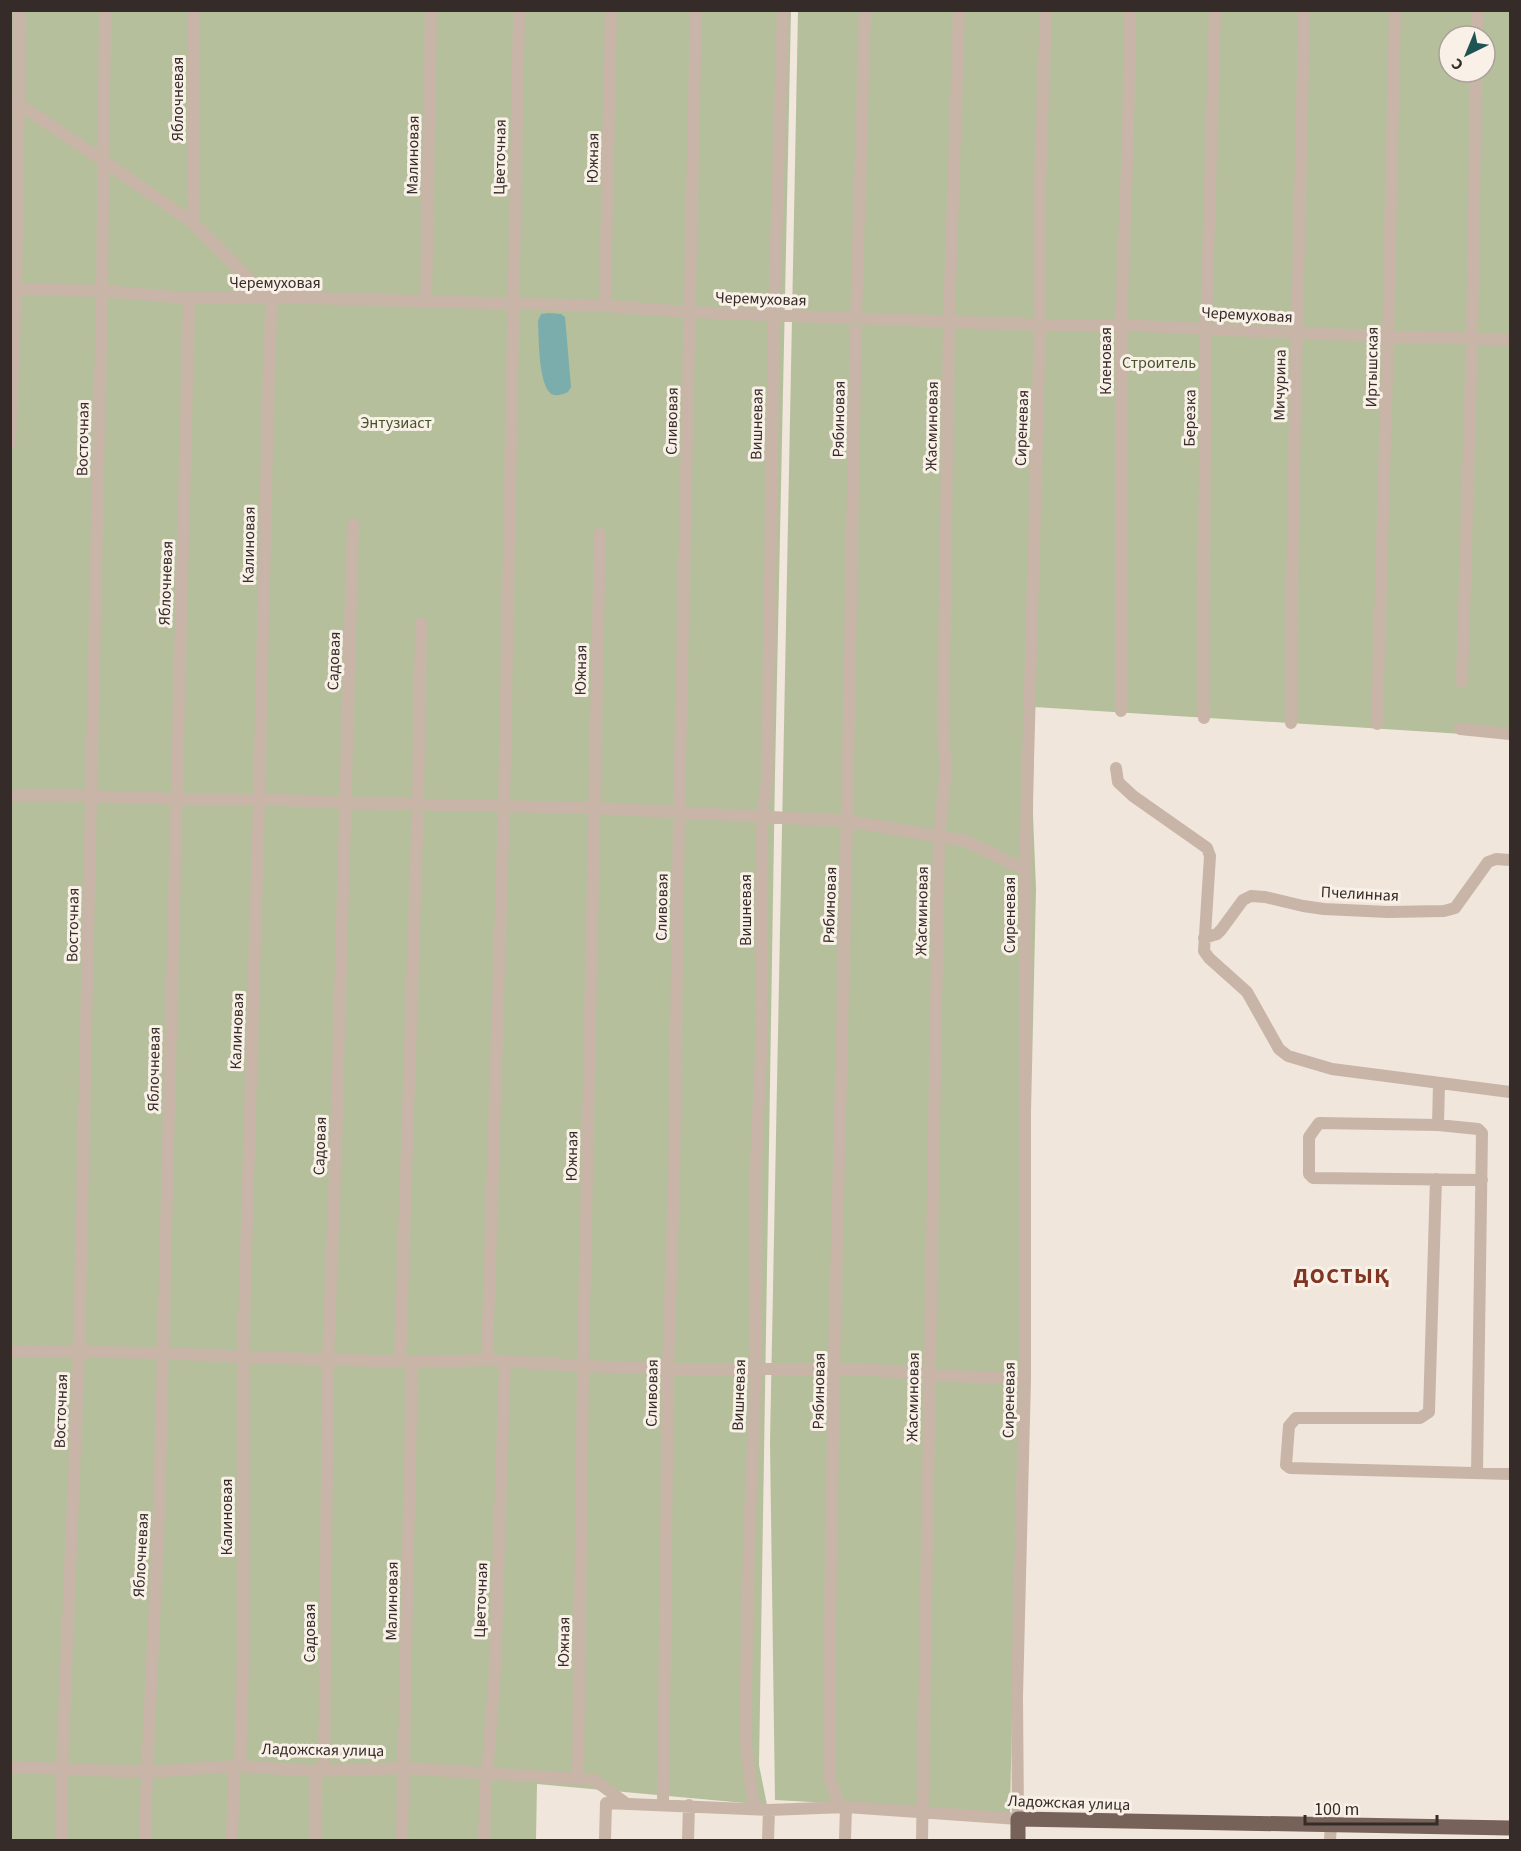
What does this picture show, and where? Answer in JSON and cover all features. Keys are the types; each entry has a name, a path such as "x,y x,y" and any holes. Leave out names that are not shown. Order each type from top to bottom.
{"main road":[{"name":"Ладожская улица","path":"1018,1819 1510,1828"},
{"path":"1018,1819 1018,1840"}],"street":[{"path":"10,443 14,102 20,10"},
{"name":"Восточная","path":"61,1840 79,1351 102,291 105,10"},
{"name":"Яблочневая","path":"193,224 194,10"},
{"name":"Малиновая","path":"426,301 431,10"},
{"name":"Цветочная","path":"487,1360 504,806 519,10"},
{"name":"Южная","path":"605,306 611,10"},
{"name":"Сливовая","path":"663,1805 668,1369 674,1172 679,811 696,10"},
{"name":"Вишневая","path":"754,1809 745,1737 749,1540 756,1369 756,1164 761,1053 762,816 767,779 774,314 783,10"},
{"name":"Рябиновая","path":"845,1840 842,1803 830,1779 830,1622 848,821 856,317 865,10"},
{"name":"Жасминовая","path":"922,1840 939,835 946,771 943,731 949,321 958,10"},
{"name":"Сиреневая","path":"1018,1819 1017,1696 1025,1379 1025,870 1040,325 1040,181 1046,10"},
{"name":"Кленовая","path":"1121,711 1121,325 1128,147 1130,10"},
{"name":"Березка","path":"1204,718 1206,329 1215,10"},
{"name":"Мичурина","path":"1291,723 1296,333 1301,204 1304,10"},
{"name":"Иртышская","path":"1377,724 1395,10"},
{"path":"1461,682 1472,338 1476,84"},
{"path":"14,102 193,224 270,297"},
{"name":"Черемуховая","path":"13,289 102,291 189,298 270,297 605,306 690,312 1510,340"},
{"name":"Калиновая","path":"232,1840 243,1664 243,1357 260,799 270,297"},
{"name":"Яблочневая","path":"146,1840 159,1514 189,298"},
{"name":"Садовая","path":"315,1840 320,1770 328,1359 353,524"},
{"name":"Южная","path":"578,1779 583,1366 600,534"},
{"name":"Малиновая","path":"402,1840 406,1362 421,623"},
{"path":"1460,729 1510,734"},
{"path":"1116,768 1118,782 1207,848 1210,856 1204,951 1247,992 1279,1049 1288,1056 1332,1069 1510,1092"},
{"path":"10,795 594,808 848,821 966,841 1025,870"},
{"name":"Пчелинная","path":"1204,938 1221,930 1243,900 1251,896 1324,909 1388,912 1444,911 1455,908 1488,862 1496,859 1510,860"},
{"path":"1438,1125 1439,1083"},
{"path":"1477,1473 1482,1180 1482,1133 1478,1129 1438,1125 1319,1123 1309,1137 1309,1174 1313,1178 1482,1180"},
{"path":"1436,1179 1429,1412 1420,1418 1296,1418 1289,1426 1286,1465 1290,1468 1510,1474"},
{"path":"10,1351 162,1353 406,1362 487,1360 668,1369 865,1369 929,1375 1025,1379"},
{"name":"Цветочная","path":"484,1840 495,1670 505,1361"},
{"name":"Ладожская улица","path":"10,1767 147,1772 237,1766 320,1770 404,1768 594,1780 627,1804"},
{"name":"Ладожская улица","path":"605,1840 606,1803 769,1810 842,1803 923,1813 1018,1819"},
{"path":"688,1840 689,1805"},
{"path":"768,1840 769,1810"},
{"path":"1330,1840 1331,1825"}],"green space":[{"name":"Энтузиаст","path":"11,11 791,11 775,774 759,1765 767,1805 537,1784 536,1840 11,1840"},
{"name":"Строитель","path":"798,11 1510,11 1510,737 1034,707 1033,815 1036,889 1025,1379 1017,1478 1010,1813 775,1800 770,1442"}],"water":[{"path":"541,314 561,314 565,317 571,387 568,392 557,395 549,391 545,384 540,362 538,321"}],"district":[{"name":"ДОСТЫҚ","path":"1342,1275"}]}
